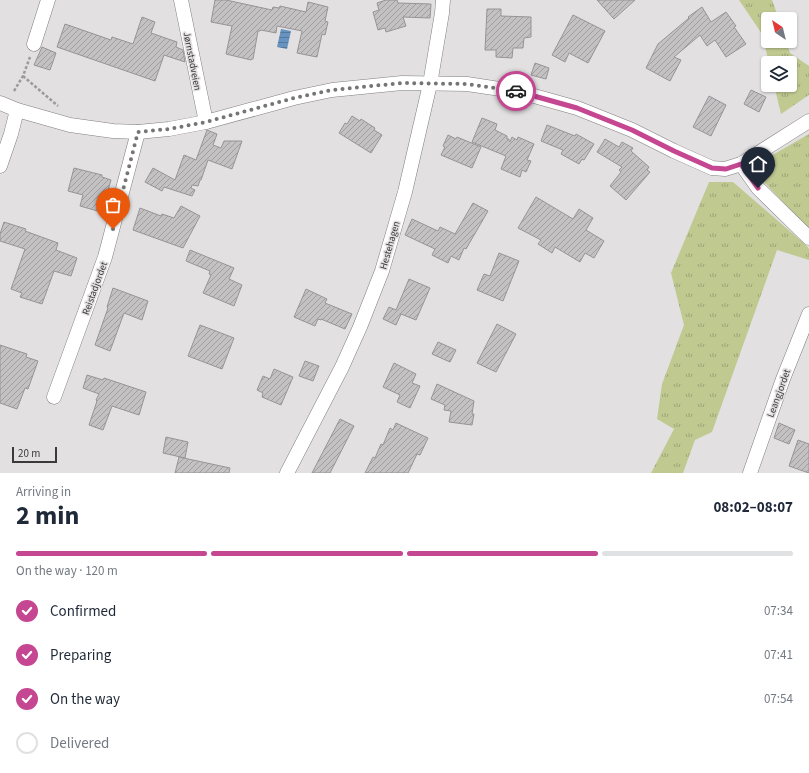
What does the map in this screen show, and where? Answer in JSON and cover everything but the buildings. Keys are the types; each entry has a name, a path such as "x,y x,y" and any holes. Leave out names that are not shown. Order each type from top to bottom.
{"street":[{"path":"34,44 48,0"},
{"name":"Jørnstadveien","path":"181,0 206,122"},
{"name":"Hestehagen","path":"287,473 342,367 360,327 382,271 405,192 430,84 442,13 442,0"},
{"path":"0,103 17,110 70,125 113,131 138,132 169,129 206,122 294,98 332,90 402,83 467,84 520,92 577,108 632,130 712,168 726,169 741,164 809,121"},
{"path":"0,166 11,134 17,110"},
{"name":"Reistadjordet","path":"54,397 105,257 138,132"},
{"path":"741,164 758,188 809,238"},
{"name":"Leangjordet","path":"750,473 783,379 809,314"}],"path":[{"path":"14,91 23,76 34,44"},
{"path":"23,76 62,109 70,125"}],"green space":[{"path":"739,0 772,0 776,12 761,12 761,33"},
{"path":"765,48 788,48 790,53 794,56 767,56"},
{"path":"797,58 809,66 809,95 781,114 776,92 797,92"},
{"path":"809,134 809,230 765,183 755,165"},
{"path":"709,182 733,182 807,246 809,249 809,260 777,250 712,432 695,440 683,473 651,473 674,429 657,419 662,384 684,325 671,273"}],"water":[{"path":"281,29 291,31 287,49 277,47"}],"way so far":[{"path":"113,229 138,132 169,129 206,122 262,108 294,98 332,90 402,83 467,84 516,91"}],"route":[{"path":"516,91 577,108 632,130 712,168 726,169 741,164 758,188"}]}
